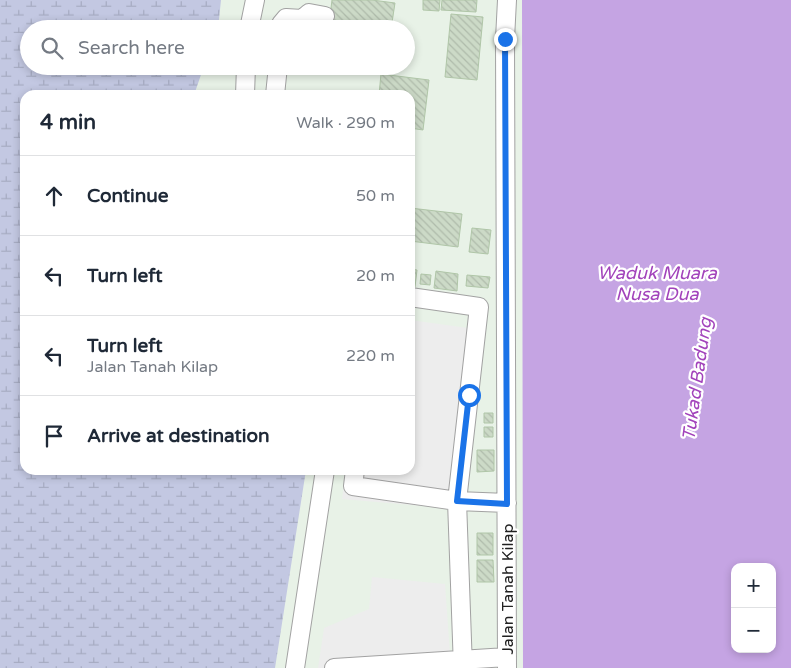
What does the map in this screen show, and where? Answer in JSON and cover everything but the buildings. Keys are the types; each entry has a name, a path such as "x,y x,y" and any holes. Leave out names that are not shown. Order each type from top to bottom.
{"lane":[{"path":"251,20 255,0"},
{"name":"Jalan Tanah Kilap","path":"507,0 505,39 507,663"},
{"path":"284,20 286,18 302,19 309,13 326,16"},
{"path":"245,90 246,75"},
{"path":"276,90 277,75"},
{"path":"415,298 479,307 457,501 463,664"},
{"path":"295,668 324,475"},
{"path":"354,475 353,486 457,501 507,504"},
{"path":"334,668 507,663"}],"green space":[{"path":"0,0 221,0 219,20 20,20 20,75 201,75 196,90 20,90 20,475 305,475 275,668 0,668"}],"shaded area":[{"path":"415,321 468,328 447,508 342,499 345,475 415,475"},
{"path":"372,577 445,584 451,668 318,668 324,628 369,609"}],"water":[{"name":"Waduk Muara Nusa Dua","path":"522,0 791,0 791,668 523,668"}],"route":[{"path":"469,395 457,501 507,504 505,39"}],"water label":[{"name":"Tukad Badung","path":"697,379"}]}
